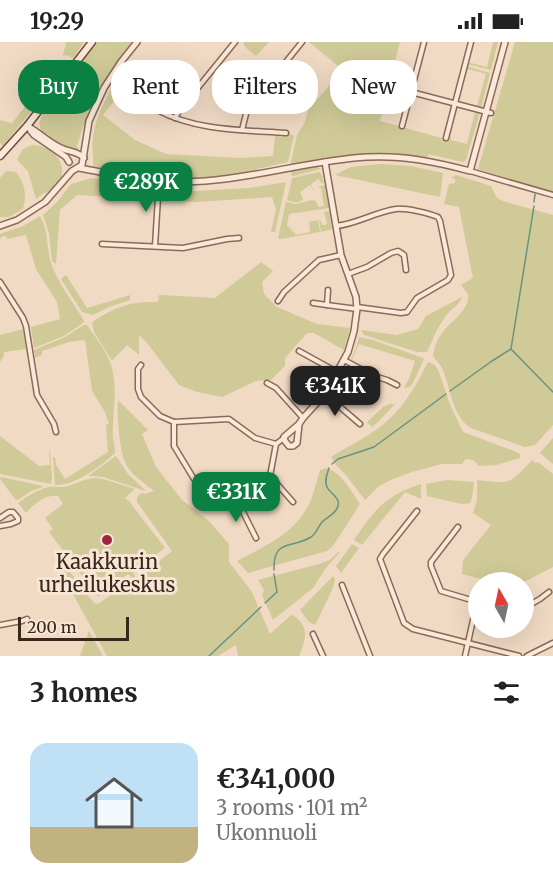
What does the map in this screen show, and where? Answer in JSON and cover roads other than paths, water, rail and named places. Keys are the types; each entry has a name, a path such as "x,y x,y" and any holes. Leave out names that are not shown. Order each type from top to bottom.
{"main road":[{"path":"0,156 27,126 92,42"}],"street":[{"path":"0,226 17,220 36,209 82,165 89,121 110,79 137,42"},
{"path":"175,118 235,42"},
{"path":"242,130 247,110 302,42"},
{"path":"417,69 424,42"},
{"path":"446,138 471,42"},
{"path":"470,171 489,112 505,42"},
{"path":"110,79 156,109 197,125 286,133"},
{"path":"417,94 489,112"},
{"path":"402,126 405,114"},
{"path":"27,126 58,147 76,153 92,167 106,173"},
{"path":"27,126 34,135 66,157 71,167 140,180 214,180 367,157 410,158 470,171 553,195"},
{"path":"64,180 70,156 76,153 86,139"},
{"path":"174,422 174,446 194,479 226,498 236,498 270,476 276,444 299,424 326,394 352,342 357,308 355,292 341,255 325,162"},
{"path":"155,246 159,181"},
{"path":"313,303 407,312 417,298 448,280 451,275 440,220 432,215 399,208 351,224 336,226"},
{"path":"102,244 188,248 239,238"},
{"path":"348,274 398,251 404,255 406,270"},
{"path":"278,301 284,292 319,260 341,255"},
{"path":"0,282 26,326 36,390 56,432"},
{"path":"327,305 328,290"},
{"path":"299,351 338,372"},
{"path":"344,360 397,385"},
{"path":"141,365 138,369 138,389 141,397 160,416 174,422 228,419 255,438 276,444"},
{"path":"267,383 276,388 303,418"},
{"path":"326,394 360,424"},
{"path":"285,437 289,446 296,445 299,424"},
{"path":"270,476 293,502"},
{"path":"236,498 256,538"},
{"path":"417,511 381,556 380,561 406,624 413,628 519,656"},
{"path":"0,518 13,512 18,521 0,526"},
{"path":"458,527 431,562 431,566 441,591 468,599"},
{"path":"342,585 370,656"},
{"path":"534,602 549,592"},
{"path":"0,625 27,619"},
{"path":"313,634 323,656"},
{"path":"465,656 470,638"},
{"path":"527,656 553,643"}],"waterway":[{"path":"534,202 535,194"},
{"path":"511,349 534,206"},
{"path":"450,391 511,349 553,392"},
{"path":"332,464 338,459 374,447 446,394"},
{"path":"274,570 280,549 311,537 322,522 336,510 337,500 326,485 329,468"},
{"path":"265,603 277,592 274,574"},
{"path":"209,656 261,607"}],"place":[{"name":"Kaakkurin urheilukeskus","path":"107,540"}]}
